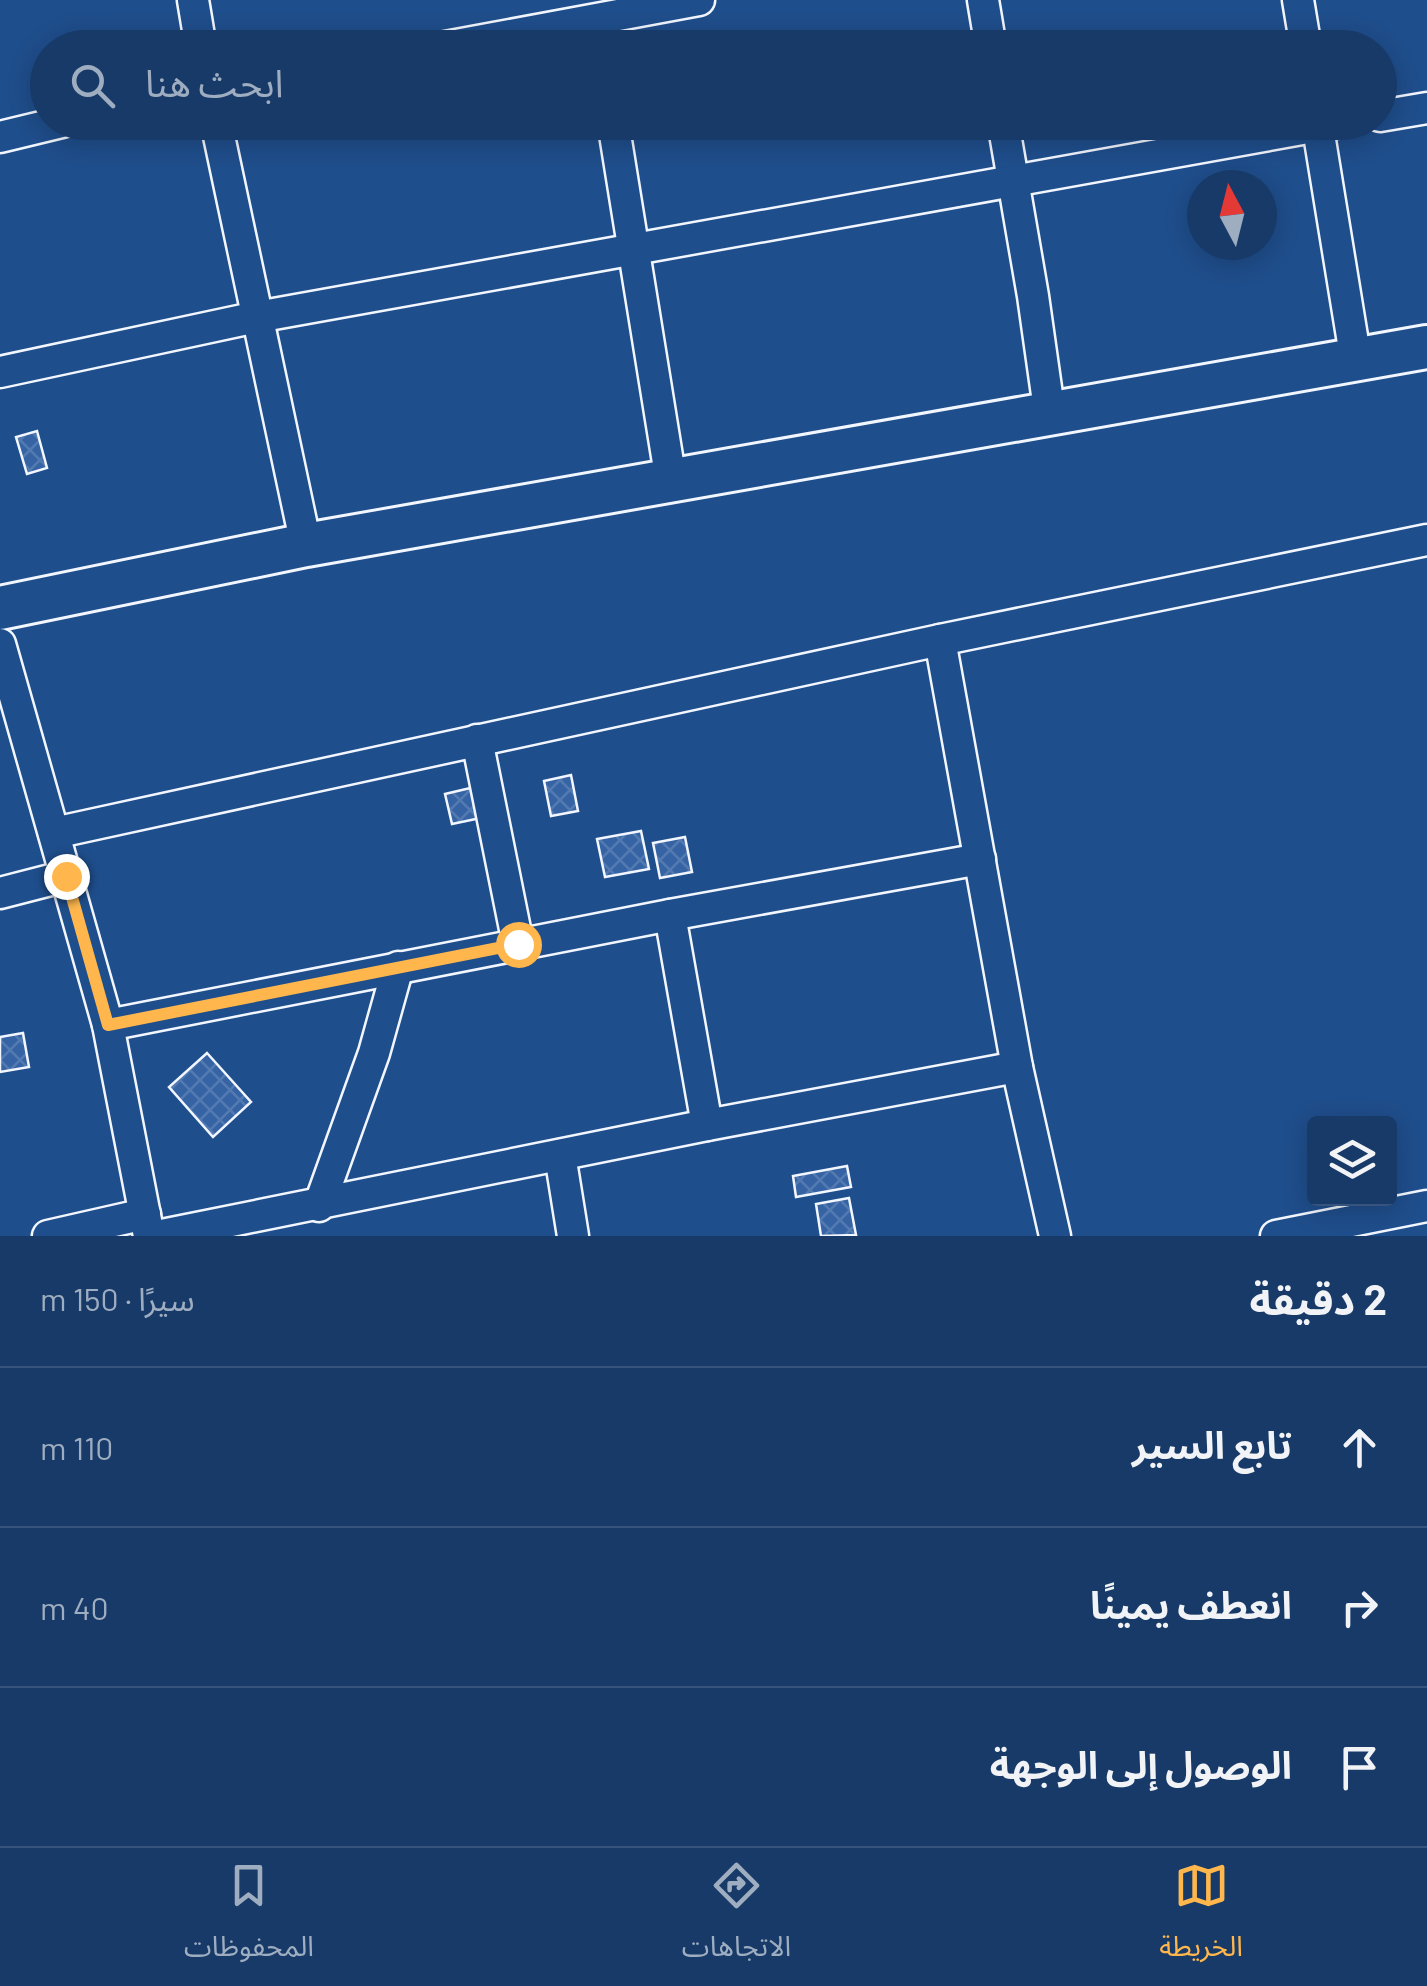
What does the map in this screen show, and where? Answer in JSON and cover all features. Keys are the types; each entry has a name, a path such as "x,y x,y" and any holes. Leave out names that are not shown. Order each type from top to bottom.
{"highway":[{"path":"0,608 306,545 1427,347"}],"street":[{"path":"193,0 198,30"},
{"path":"548,30 699,0"},
{"path":"983,0 987,30"},
{"path":"1298,0 1303,30"},
{"path":"1397,113 1427,108"},
{"path":"0,136 30,129"},
{"path":"220,140 306,545"},
{"path":"616,140 671,480"},
{"path":"1006,140 1050,416"},
{"path":"0,372 257,317 1239,140"},
{"path":"1327,140 1356,362"},
{"path":"54,833 940,640 1427,540"},
{"path":"940,640 1017,1068 1055,1236"},
{"path":"0,644 108,1025 150,1229"},
{"path":"477,740 518,944"},
{"path":"108,1025 980,859"},
{"path":"0,893 66,876"},
{"path":"670,915 707,1125"},
{"path":"319,1206 365,1081 398,967"},
{"path":"48,1236 150,1229 319,1206 707,1125 1017,1068"},
{"path":"560,1155 573,1236"},
{"path":"1276,1236 1427,1206"}],"building":[{"path":"37,431 47,468 27,474 16,437"},
{"path":"571,775 578,811 551,816 544,781"},
{"path":"483,785 490,816 452,824 445,794"},
{"path":"641,831 649,869 605,877 597,839"},
{"path":"685,837 692,872 660,878 653,843"},
{"path":"23,1033 29,1067 0,1072 0,1037"},
{"path":"207,1053 251,1102 213,1137 169,1087"},
{"path":"847,1166 851,1187 796,1197 793,1176"},
{"path":"849,1198 856,1235 821,1236 816,1204"}],"route":[{"path":"66,876 108,1025 518,944"}]}
